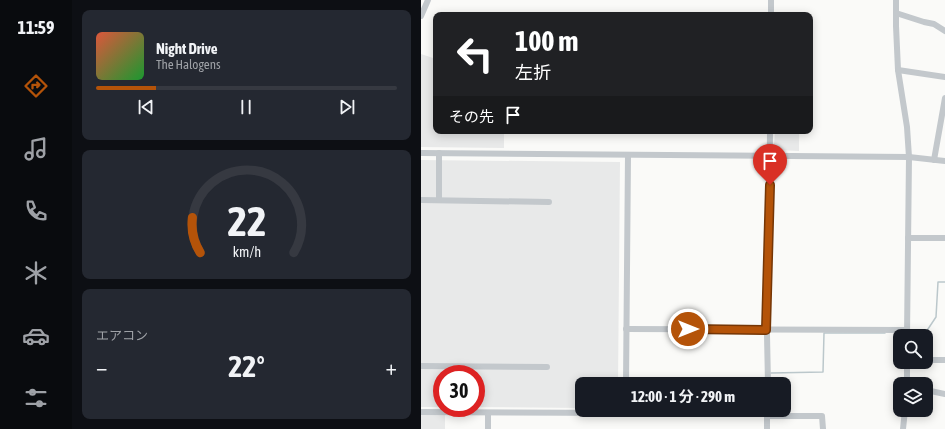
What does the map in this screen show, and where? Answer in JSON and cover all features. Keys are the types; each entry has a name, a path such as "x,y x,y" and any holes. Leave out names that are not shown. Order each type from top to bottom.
{"street":[{"path":"421,16 428,0"},
{"path":"771,0 771,12"},
{"path":"896,0 899,86 907,127 909,157 907,329"},
{"path":"896,13 935,24 945,31"},
{"path":"898,70 945,77"},
{"path":"935,160 945,98"},
{"path":"768,377 766,286 769,249 770,134"},
{"path":"421,153 909,157 945,161"},
{"path":"439,153 439,200"},
{"path":"626,377 628,155"},
{"path":"421,200 549,202"},
{"path":"908,238 945,238"},
{"path":"626,328 766,328 893,333"},
{"path":"933,360 945,360"},
{"path":"421,366 547,367"},
{"path":"933,391 945,394"},
{"path":"421,412 575,413"},
{"path":"488,413 488,429"},
{"path":"791,414 822,416 823,429"},
{"path":"767,417 767,429"},
{"path":"903,429 904,417"}],"shaded area":[{"path":"421,54 433,58 433,134 504,134 504,148 421,147"},
{"path":"775,134 799,134 799,151 779,150 774,146"},
{"path":"421,160 620,162 618,377 575,377 575,408 485,407 485,365 433,365 433,407 421,407"},
{"path":"421,415 445,417 445,429 421,429"}],"waterway":[{"path":"928,329 936,317 938,282 945,282"},
{"path":"771,373 823,372 824,333 885,333"}],"route":[{"path":"688,329 766,330 766,286 769,262 770,185"}]}
